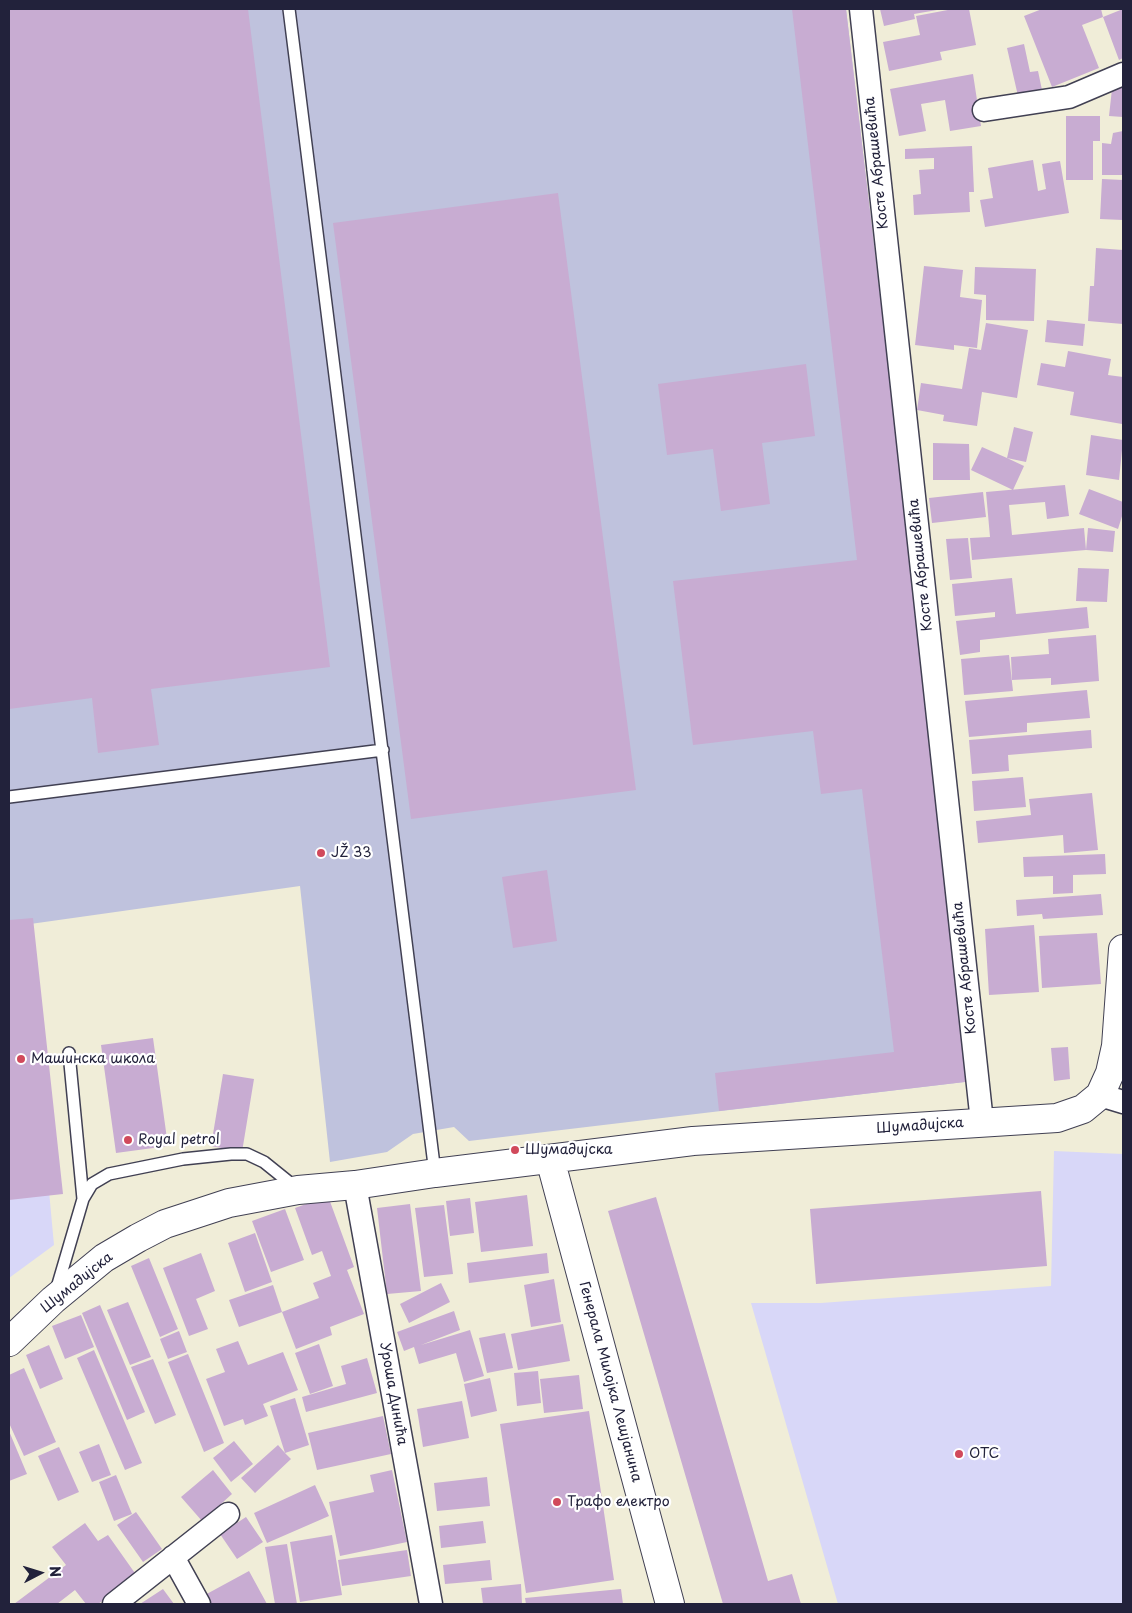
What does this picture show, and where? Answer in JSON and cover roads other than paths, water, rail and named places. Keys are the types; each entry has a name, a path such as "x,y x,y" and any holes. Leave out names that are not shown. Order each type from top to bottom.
{"street":[{"name":"Косте Абрашевића","path":"860,9 982,1122"},
{"path":"984,110 1069,98 1123,74"},
{"path":"1112,1099 1110,1073 1116,1046 1123,949"},
{"name":"Шумадијска","path":"9,1342 53,1300 104,1258 166,1224 229,1203 298,1190 355,1185 435,1173 693,1141 1057,1118 1112,1099"},
{"name":"Генерала Милојка Лешјанина","path":"550,1159 670,1604"},
{"name":"Уроша Динића","path":"355,1185 431,1604"},
{"path":"114,1604 228,1514"},
{"path":"174,1557 200,1604"}],"lane":[{"path":"290,9 435,1173"},
{"path":"9,797 383,750"},
{"path":"69,1053 83,1199"},
{"path":"53,1300 83,1199 92,1184 109,1174 183,1159 247,1154 264,1162 298,1190"}],"place":[{"name":"JŽ 33","path":"321,853"},
{"name":"Машинска школа","path":"21,1059"},
{"name":"Royal petrol","path":"128,1140"},
{"name":"Шумадијска","path":"515,1150"},
{"name":"OTC","path":"959,1454"},
{"name":"Трафо електро","path":"557,1502"}]}
